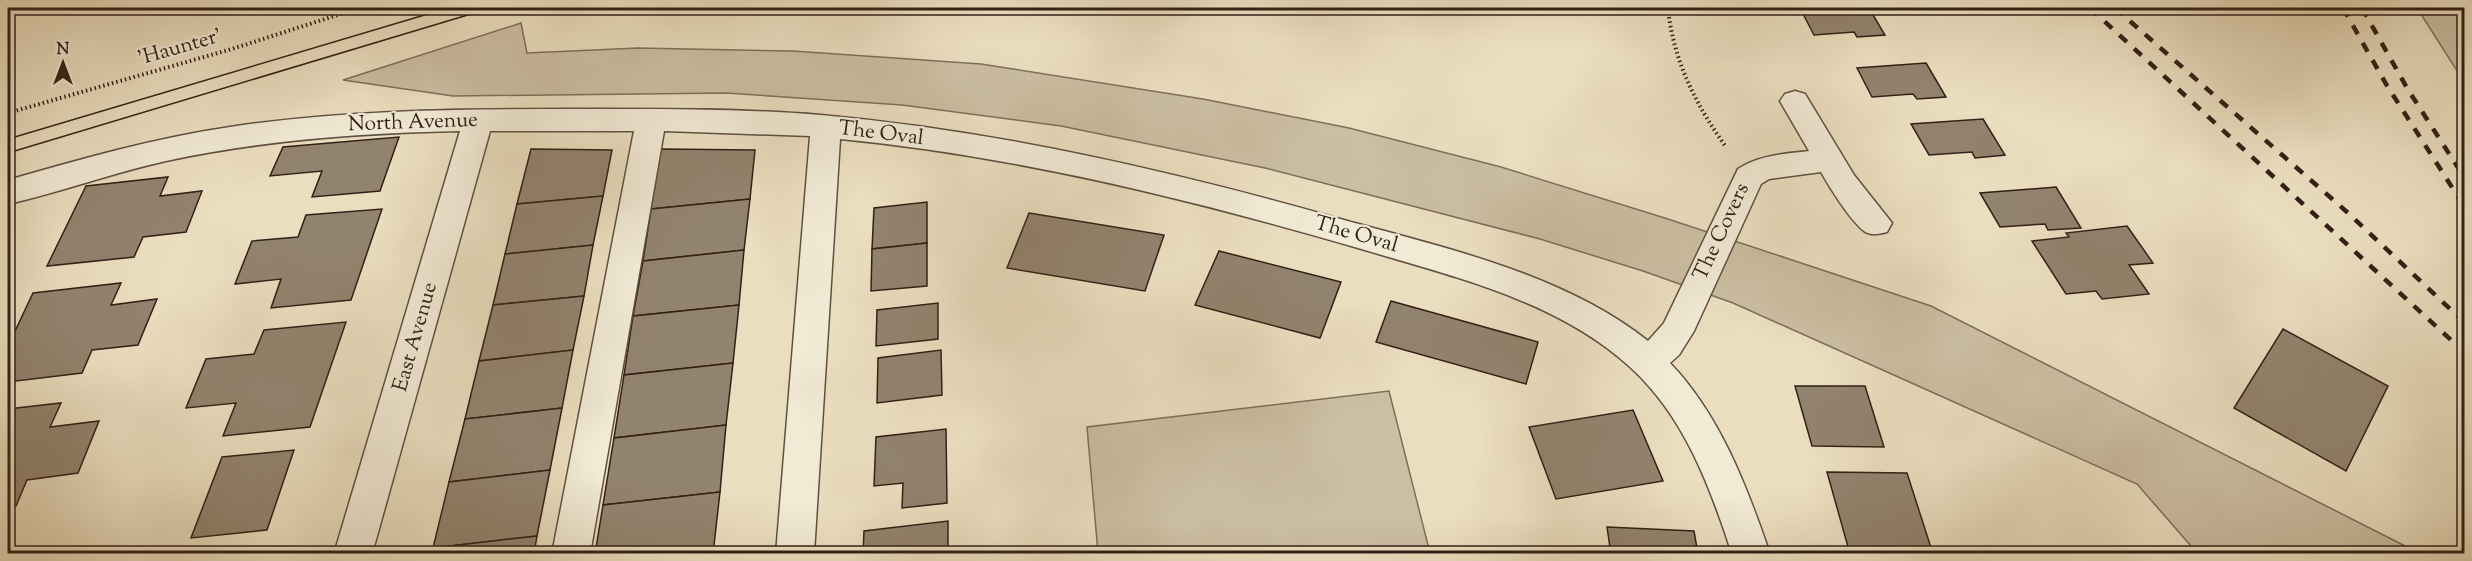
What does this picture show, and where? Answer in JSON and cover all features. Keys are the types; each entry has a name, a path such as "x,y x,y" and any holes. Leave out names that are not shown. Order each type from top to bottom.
{"street":[{"path":"1795,101 1843,183 1876,223"},
{"name":"North Avenue","path":"8,192 172,148 259,134 372,124 478,120 651,120 729,121 826,127"},
{"name":"East Avenue","path":"353,554 478,120"},
{"path":"571,554 651,120"},
{"path":"795,554 826,127"},
{"name":"The Oval","path":"826,127 984,149 1114,174 1250,206 1402,248 1546,298 1585,316 1619,337 1648,362 1671,389 1715,459 1735,501 1751,554"},
{"path":"1749,177 1761,169 1829,159"},
{"name":"The Covers","path":"1648,362 1677,331 1749,177"}],"path":[{"name":"'Haunter'","path":"8,112 232,49 359,8"},
{"name":"The Covers","path":"1668,8 1674,47 1683,70 1719,138 1749,177"}],"shaded area":[{"path":"2417,8 2464,8 2464,82 2463,80"},
{"path":"521,23 527,53 638,48 793,51 981,64 1203,99 1349,128 1501,167 1668,219 1931,306 2419,553 2197,553 2137,484 1733,303 1643,271 1540,239 1265,168 1061,126 902,105 726,93 453,96 343,80"},
{"path":"1389,391 1430,553 1098,553 1087,427"}],"building":[{"path":"1800,8 1869,8 1885,35 1857,37 1854,32 1814,35"},
{"path":"1926,63 1946,97 1917,99 1913,94 1872,97 1857,68"},
{"path":"1983,119 2005,155 1975,158 1972,152 1929,155 1911,124"},
{"path":"399,137 380,191 312,197 322,171 270,176 283,147"},
{"path":"531,149 612,150 603,196 517,204"},
{"path":"661,149 755,150 750,199 651,209"},
{"path":"168,177 160,196 202,191 186,232 143,237 134,257 47,266 86,186"},
{"path":"2056,187 2081,228 2048,230 2045,224 2000,227 1980,193"},
{"path":"603,196 593,245 505,254 517,204"},
{"path":"750,199 744,250 643,261 651,209"},
{"path":"927,202 927,243 872,249 874,208"},
{"path":"382,209 351,300 271,308 281,279 235,284 252,241 298,237 306,215"},
{"path":"1029,213 1164,235 1145,291 1007,268"},
{"path":"2127,226 2153,263 2129,265 2149,294 2102,299 2096,291 2066,294 2032,241 2069,237 2066,233"},
{"path":"927,243 927,286 871,291 872,249"},
{"path":"593,245 584,296 493,305 505,254"},
{"path":"744,250 739,305 633,316 643,261"},
{"path":"1219,251 1341,282 1320,338 1195,305"},
{"path":"121,283 111,305 157,299 138,345 92,350 82,373 8,382 8,346 33,293"},
{"path":"584,296 573,350 479,361 493,305"},
{"path":"1391,301 1538,342 1526,384 1376,342"},
{"path":"938,303 938,339 876,346 877,310"},
{"path":"739,305 733,363 624,375 633,316"},
{"path":"346,322 310,427 223,436 236,403 186,408 206,359 254,354 264,330"},
{"path":"2283,329 2388,386 2346,471 2234,408"},
{"path":"573,350 562,408 465,419 479,361"},
{"path":"941,350 942,395 877,403 878,358"},
{"path":"733,363 726,425 614,438 624,375"},
{"path":"1795,386 1865,386 1884,447 1812,446"},
{"path":"61,403 50,427 99,421 78,473 27,480 16,506 8,507 8,409"},
{"path":"562,408 550,470 449,482 465,419"},
{"path":"1633,410 1663,481 1556,499 1529,427"},
{"path":"726,425 720,492 603,505 614,438"},
{"path":"946,429 947,503 902,508 903,483 874,486 876,437"},
{"path":"294,450 267,530 191,538 222,457"},
{"path":"550,470 537,536 433,548 449,482"},
{"path":"1827,472 1907,473 1933,554 1850,554"},
{"path":"720,492 713,554 595,554 603,505"},
{"path":"948,521 948,554 863,554 864,531"},
{"path":"1607,527 1694,531 1698,554 1611,554"},
{"path":"537,536 534,554 432,554 433,548"}],"tram line":[{"path":"8,139 448,8"},
{"path":"8,153 491,8"}],"railway":[{"path":"2090,8 2464,352"},
{"path":"2115,8 2347,212 2464,322"},
{"path":"2343,8 2386,84 2464,206"},
{"path":"2362,8 2407,88 2464,177"}]}
